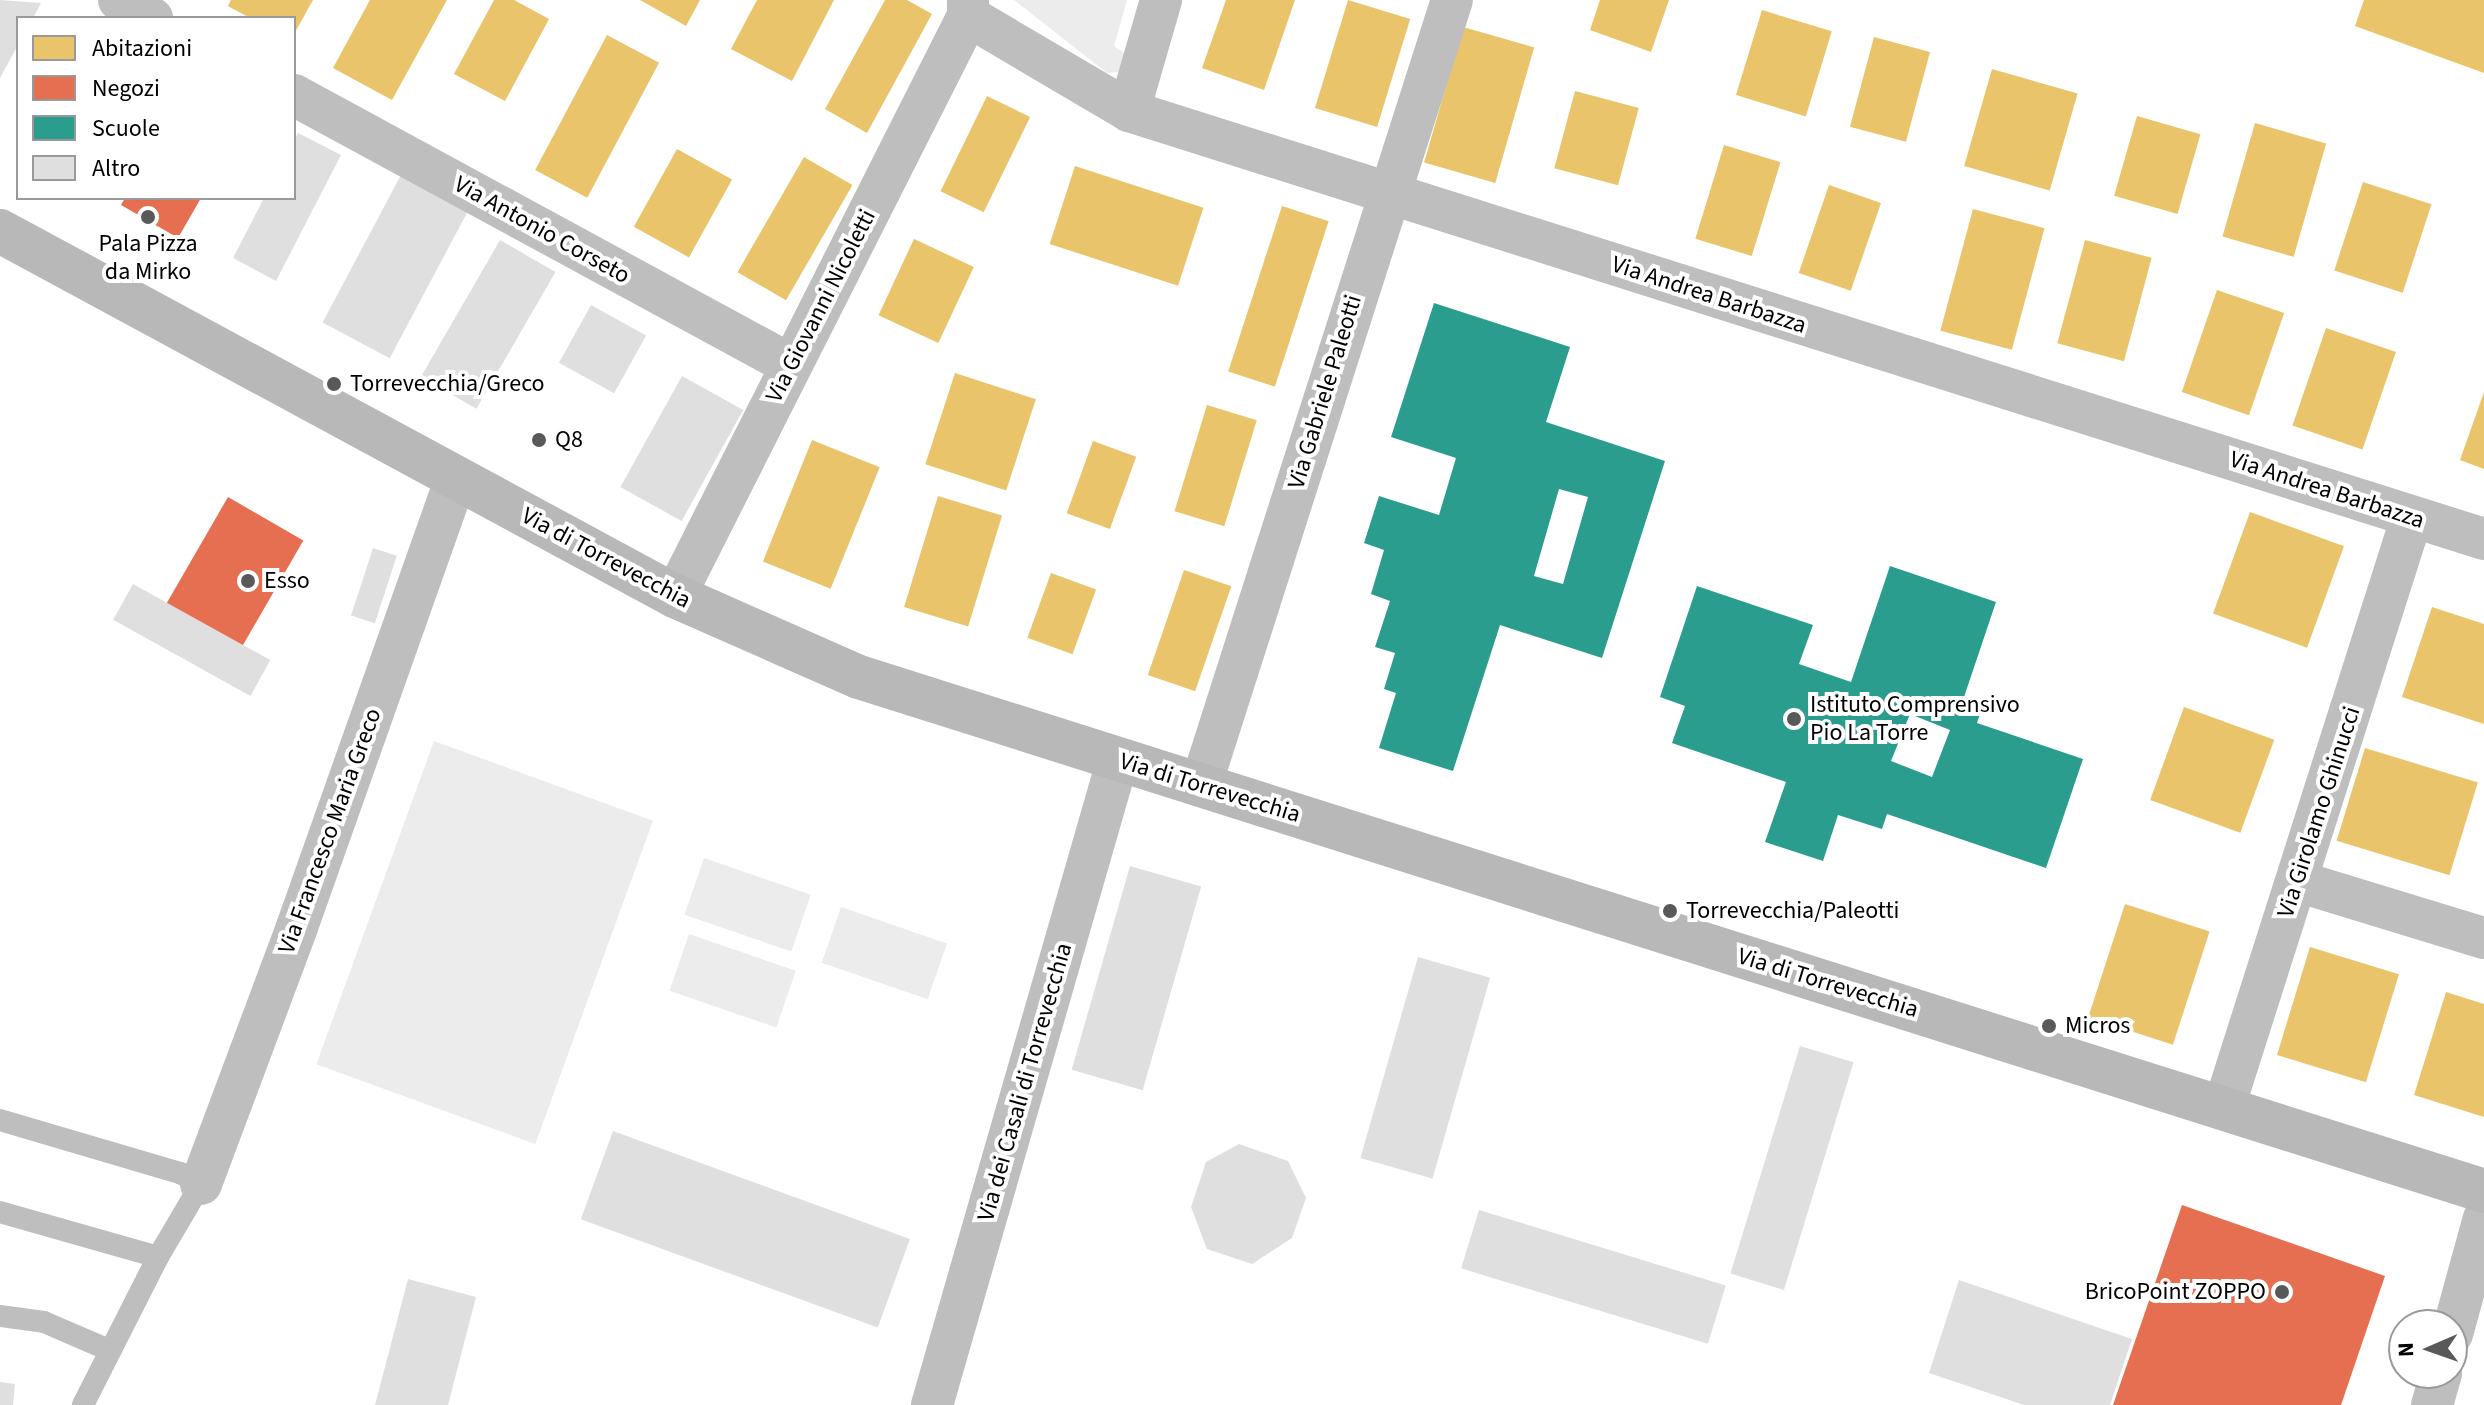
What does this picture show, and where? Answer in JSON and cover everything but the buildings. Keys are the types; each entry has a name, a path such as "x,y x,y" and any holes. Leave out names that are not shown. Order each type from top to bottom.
{"main road":[{"name":"Via di Torrevecchia","path":"0,231 675,596 859,677 2484,1191"}],"street":[{"path":"119,0 148,16"},
{"path":"1129,111 1161,0"},
{"name":"Via Gabriele Paleotti","path":"1201,785 1452,0"},
{"name":"Via Andrea Barbazza","path":"968,8 1129,111 2484,539"},
{"name":"Via Giovanni Nicoletti","path":"675,596 968,8"},
{"name":"Via Antonio Corseto","path":"296,96 791,365"},
{"name":"Via Francesco Maria Greco","path":"201,1184 297,927 456,477"},
{"name":"Via Girolamo Ghinucci","path":"2224,1107 2412,517"},
{"name":"Via dei Casali di Torrevecchia","path":"932,1405 1118,759"},
{"path":"2297,881 2484,938"},
{"path":"2459,1309 2484,1218"}],"lane":[{"path":"0,1120 180,1173 201,1184 158,1257 83,1405"},
{"path":"0,1212 158,1257"},
{"path":"0,1316 44,1322 109,1350"}],"shaded area":[{"path":"1014,0 1127,0 1114,46 1136,61 1131,71 1107,73"},
{"path":"434,741 653,821 535,1144 316,1064"},
{"path":"704,858 811,895 791,952 684,915"},
{"path":"841,907 947,943 928,999 822,963"},
{"path":"689,934 796,971 776,1028 669,991"}],"place":[{"name":"Pala Pizza da Mirko","path":"148,217"},
{"name":"Torrevecchia/Greco","path":"334,384"},
{"name":"Q8","path":"539,440"},
{"name":"Esso","path":"248,581"},
{"name":"Istituto Comprensivo Pio La Torre","path":"1794,719"},
{"name":"Torrevecchia/Paleotti","path":"1670,911"},
{"name":"Micros","path":"2049,1026"},
{"name":"BricoPoint ZOPPO","path":"2282,1292"}]}
